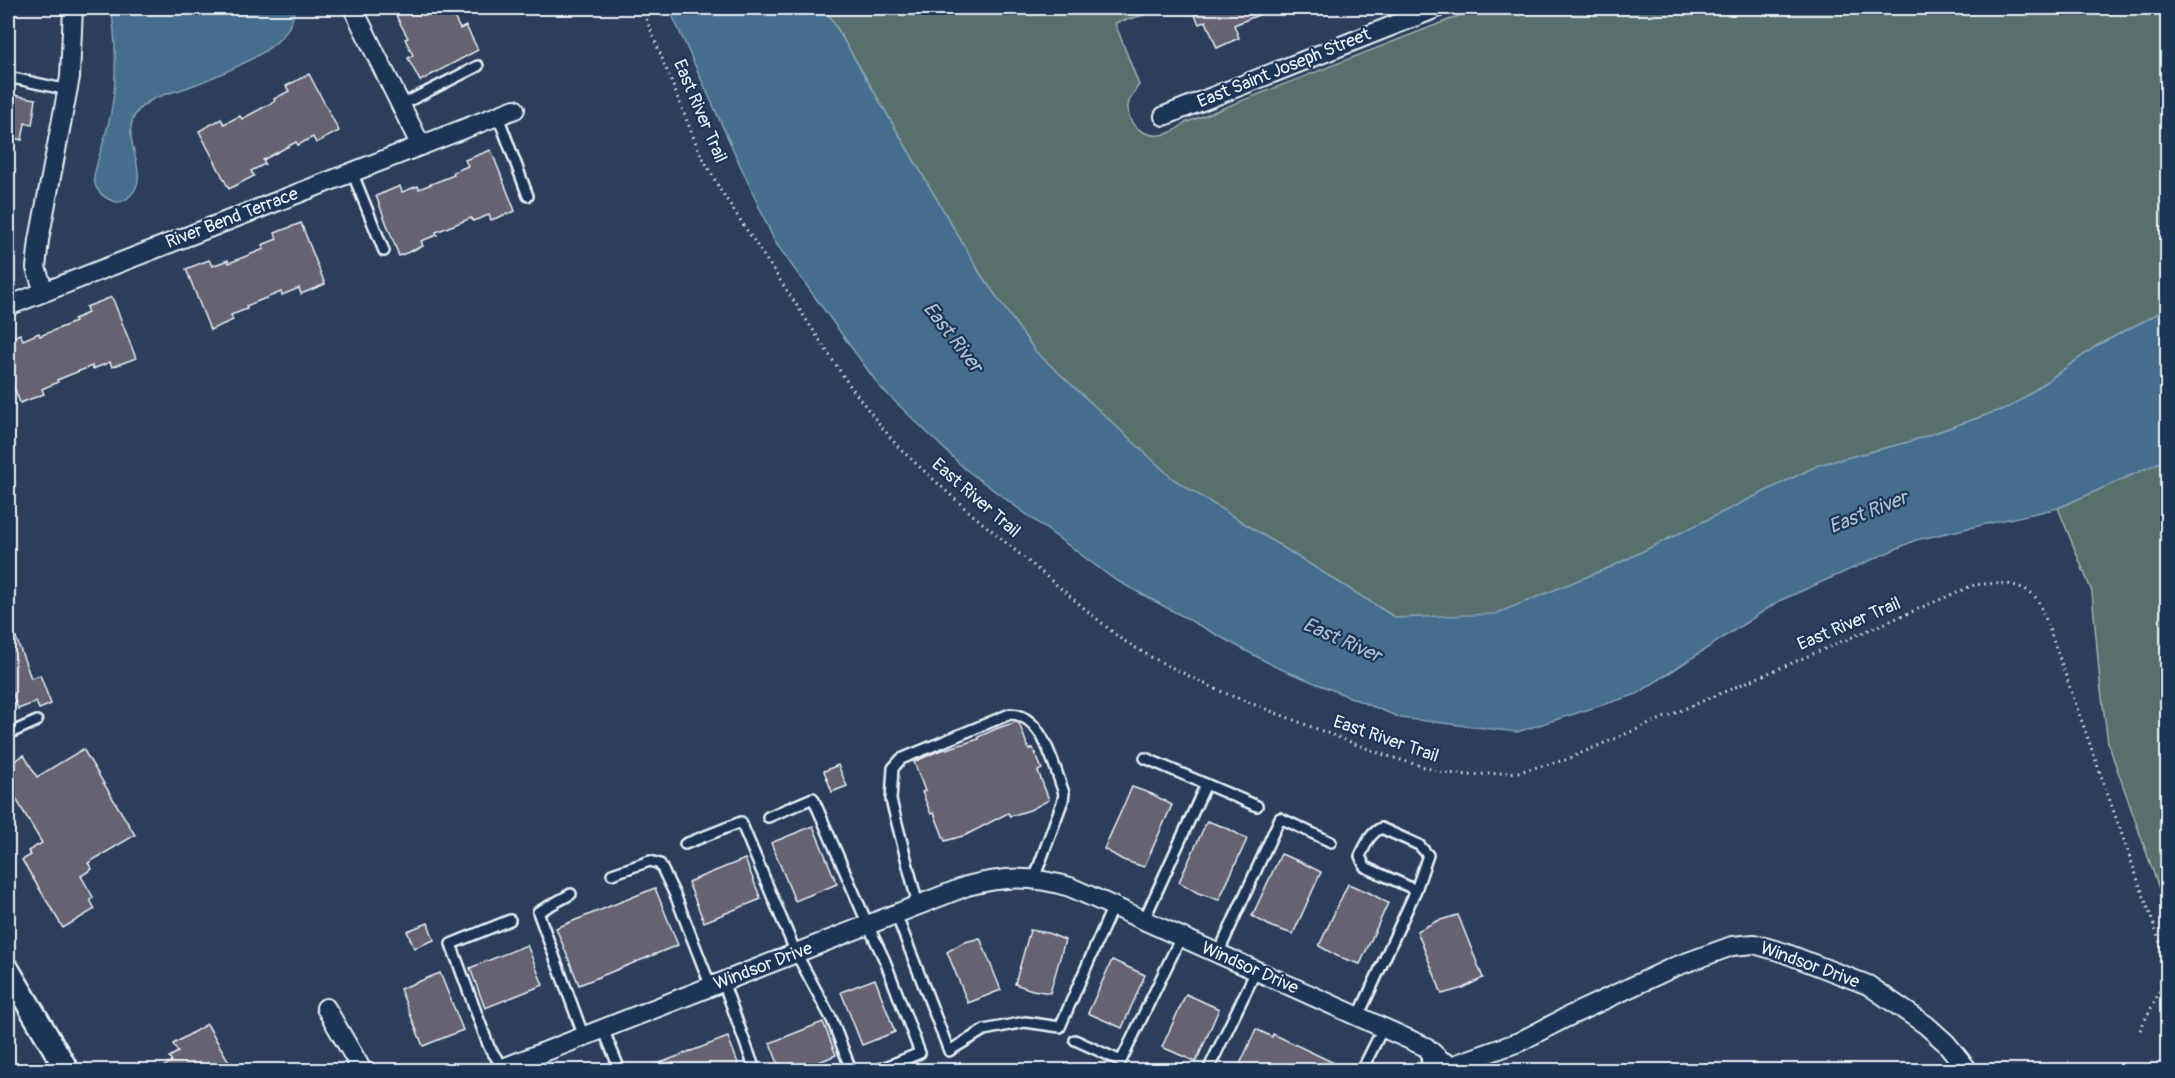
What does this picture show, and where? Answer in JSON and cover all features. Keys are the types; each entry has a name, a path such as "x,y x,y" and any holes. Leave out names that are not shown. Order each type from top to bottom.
{"street":[{"path":"44,291 36,268 39,240 70,77 73,8"},
{"path":"353,8 421,146"},
{"name":"East Saint Joseph Street","path":"1164,116 1437,8"},
{"name":"River Bend Terrace","path":"8,306 515,109"},
{"name":"Windsor Drive","path":"507,1069 584,1036 967,886 993,879 1019,877 1070,887 1426,1047 1439,1060 1454,1065 1519,1042 1674,967 1732,946 1754,944 1782,952 1868,985 1926,1025 1946,1043 1968,1071"},
{"path":"8,970 67,1071"},
{"path":"326,1008 362,1071"}],"lane":[{"path":"401,105 478,66"},
{"path":"8,77 68,90"},
{"path":"498,116 528,196"},
{"path":"352,172 384,251"},
{"path":"918,906 891,800 893,768 908,756 1010,714 1027,717 1039,729 1064,792 1034,879"},
{"path":"8,734 37,721"},
{"path":"1145,758 1257,806"},
{"path":"1144,920 1206,784"},
{"path":"768,817 813,798 885,961 920,1053 878,1071"},
{"path":"1218,954 1280,818 1331,842"},
{"path":"685,844 741,822 796,953 832,1020 851,1071"},
{"path":"1358,1017 1416,890 1428,855 1419,845 1381,828 1375,831 1360,856 1365,867 1416,890"},
{"path":"612,874 650,861 660,864 755,1071"},
{"path":"571,894 538,912 584,1036"},
{"path":"896,914 949,1051 984,1030 1025,1022 1059,1027 1113,906"},
{"path":"507,1069 489,1047 451,944 510,920"},
{"path":"1075,1040 1121,1061 1181,937"},
{"path":"1208,1071 1256,971"},
{"path":"1362,1071 1383,1028"},
{"path":"603,1029 620,1071"},
{"path":"1426,1047 1427,1071"}],"path":[{"name":"East River Trail","path":"642,8 699,151 721,190 848,383 876,420 899,448 967,510 1121,639 1151,657 1217,690 1381,754 1444,773 1493,775 1528,770 1565,760 1974,585 1996,582 2012,584 2037,599 2045,617 2168,965"},
{"path":"2140,1030 2168,975"}],"green space":[{"path":"825,8 1141,8 1144,15 1115,23 1139,85 1129,100 1129,114 1131,121 1141,131 1147,134 1162,135 1185,123 1479,8 2167,8 2167,309 2098,345 2012,406 1909,442 1819,465 1611,567 1495,615 1396,618 1173,479 1035,351 981,275"},
{"path":"2167,459 2167,911 2108,743 2092,592 2058,508"}],"water":[{"path":"111,8 295,8 287,30 266,50 225,72 152,100 136,113 131,124 131,137 138,174 137,186 129,197 118,202 109,200 102,194 96,187 94,178 114,96 115,57"},
{"name":"East River","path":"669,8 825,8 981,275 1035,351 1173,479 1396,618 1495,614 1611,567 1819,465 1909,442 2012,406 2098,345 2167,309 2167,459 2058,508 1916,540 1779,601 1637,694 1517,732 1401,718 1276,667 1114,579 965,469 880,387 775,242"}],"building":[{"path":"392,8 445,8 449,16 453,15 460,29 466,26 478,50 420,81 408,58 413,55 405,39 408,38"},
{"path":"1201,8 1275,8 1234,25 1239,38 1217,48 1206,21 1199,24 1193,11"},
{"path":"309,74 339,131 316,143 313,137 298,145 296,142 263,160 265,164 251,171 254,176 229,189 199,131 221,119 224,124 240,116 242,119 275,101 274,99 289,91 286,86"},
{"path":"8,94 36,99 32,125 25,123 22,140 8,137"},
{"path":"491,150 515,211 491,220 489,215 473,221 471,218 436,232 437,235 421,241 423,246 399,256 376,196 400,186 402,192 418,186 419,189 454,175 453,172 468,166 465,160"},
{"path":"301,223 325,284 301,294 299,288 282,295 281,292 246,306 247,309 231,315 233,320 210,330 186,269 209,260 212,266 228,260 229,263 264,249 262,245 277,239 275,233"},
{"path":"112,297 136,358 112,367 110,362 93,369 92,366 57,380 58,382 42,389 44,394 20,403 8,370 8,339 20,334 23,340 39,333 40,336 75,322 74,319 88,313 86,307"},
{"path":"9,619 31,678 40,675 51,704 39,709 36,702 18,709 8,681"},
{"path":"1016,722 1019,723 1029,750 1033,748 1042,769 1038,771 1049,800 1030,810 1010,816 1008,813 966,835 945,841 934,813 931,814 922,792 925,791 914,762 936,752 979,739 978,737"},
{"path":"83,749 135,835 88,863 92,869 81,876 93,897 90,900 95,909 63,928 22,860 31,855 28,851 42,843 8,785 8,765 24,755 37,777"},
{"path":"838,765 847,786 832,792 824,771"},
{"path":"1132,787 1152,794 1172,805 1144,867 1123,860 1104,849"},
{"path":"1207,821 1227,828 1247,839 1219,900 1198,893 1179,882"},
{"path":"813,826 837,884 795,901 771,843"},
{"path":"1281,854 1321,872 1293,934 1272,927 1252,916"},
{"path":"745,859 761,899 704,922 688,882"},
{"path":"1348,884 1388,903 1360,964 1339,957 1319,946"},
{"path":"655,888 678,945 579,985 556,928"},
{"path":"1458,915 1483,978 1463,988 1442,994 1417,931 1437,921"},
{"path":"428,923 434,940 414,948 407,931"},
{"path":"1030,930 1048,933 1065,940 1050,993 1015,984"},
{"path":"980,938 1001,990 968,1003 947,952 962,943"},
{"path":"527,945 543,985 485,1008 470,968"},
{"path":"1112,960 1145,975 1122,1028 1088,1013"},
{"path":"440,973 463,1030 423,1046 400,989"},
{"path":"875,979 895,1032 862,1045 841,992"},
{"path":"1186,994 1219,1009 1196,1062 1162,1047"},
{"path":"823,1022 836,1055 797,1071 781,1071 770,1043"},
{"path":"207,1024 229,1062 215,1071 157,1071 172,1061 169,1057 178,1052 173,1044"},
{"path":"1256,1029 1272,1037 1273,1034 1351,1071 1237,1071"},
{"path":"728,1037 741,1071 644,1071 644,1069"}]}
